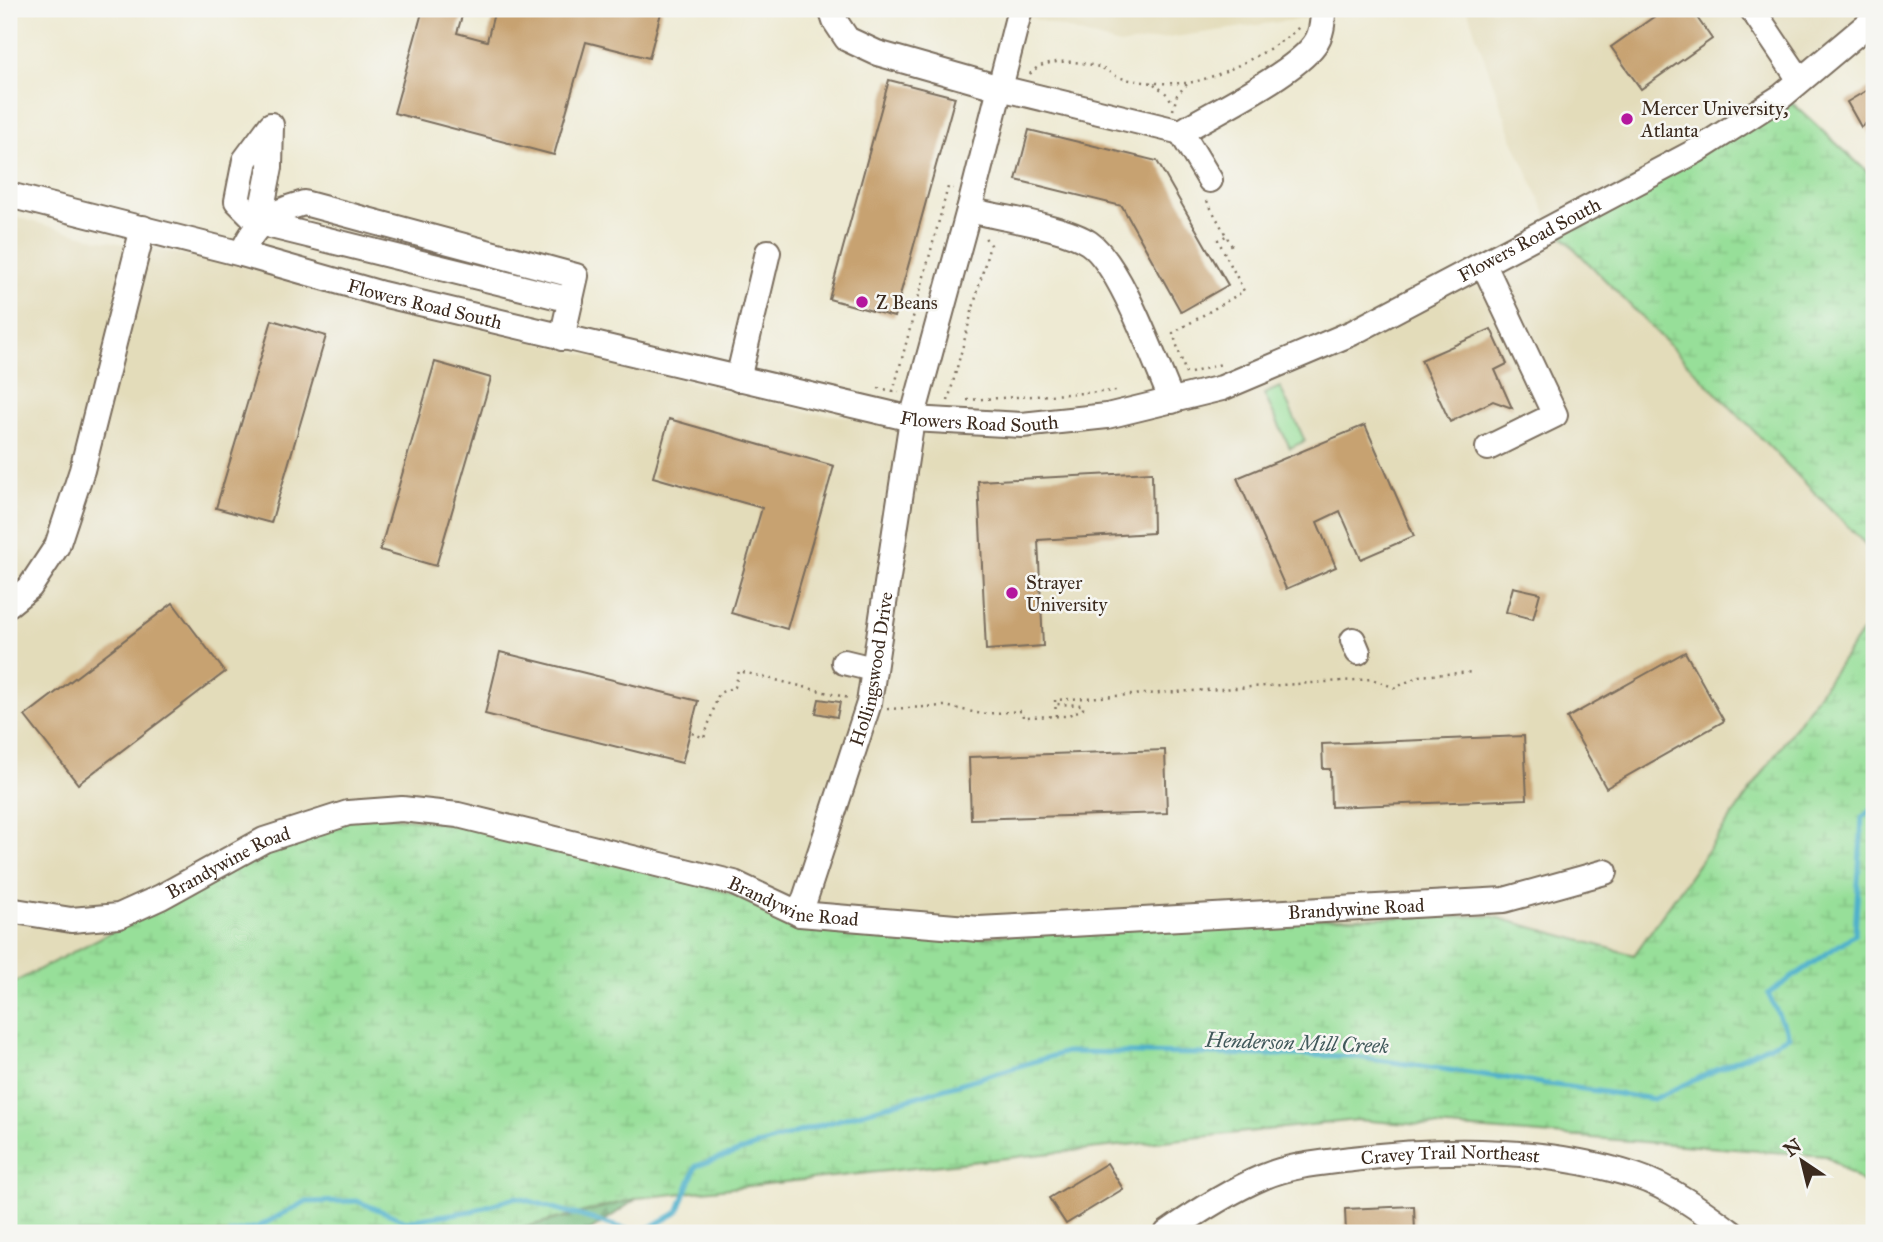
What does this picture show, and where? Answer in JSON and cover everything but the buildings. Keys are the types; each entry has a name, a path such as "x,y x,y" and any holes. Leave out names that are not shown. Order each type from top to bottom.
{"street":[{"path":"831,9 835,21 848,38 861,47 1000,88 1177,125 1300,61 1316,43 1323,25 1323,9"},
{"name":"Hollingswood Drive","path":"800,914 864,722 873,687 873,669 882,632 912,419 1020,9"},
{"path":"1752,9 1800,80"},
{"name":"Flowers Road South","path":"9,195 242,254 382,294 912,419 1022,425 1107,416 1222,388 1352,333 1696,150 1782,96 1874,19"},
{"path":"1177,125 1208,191"},
{"path":"242,254 258,223 272,214 304,203 576,276 562,338"},
{"path":"969,210 1073,235 1089,243 1116,277 1172,401"},
{"path":"9,604 30,587 57,546 82,470 143,228"},
{"path":"738,379 768,252"},
{"path":"1484,265 1555,415 1488,448"},
{"path":"845,662 873,669"},
{"name":"Brandywine Road","path":"9,910 71,920 119,916 161,897 264,840 348,813 402,809 458,815 734,883 800,914 979,929 1504,900 1605,872"},
{"name":"Cravey Trail Northeast","path":"1167,1233 1254,1181 1301,1166 1403,1153 1460,1150 1509,1153 1576,1163 1638,1177 1671,1193 1732,1233"}],"path":[{"path":"1028,80 1035,68 1071,61 1091,65 1118,77 1152,83 1188,83 1213,76 1266,49 1301,25"},
{"path":"1152,83 1168,95 1173,104 1177,125"},
{"path":"1173,104 1188,83"},
{"path":"891,399 948,187 954,189 957,177"},
{"path":"1208,191 1233,248"},
{"path":"940,397 949,402 990,245 983,234"},
{"path":"1186,374 1173,333 1244,291 1217,240 1226,236"},
{"path":"965,400 1118,391"},
{"path":"692,733 704,738 719,693 735,687 739,671 859,701"},
{"path":"1056,716 1055,699 1371,679 1395,688 1419,676 1474,672"},
{"path":"884,708 903,710 945,706 982,714 1022,711 1023,717 1056,716 1083,709 1083,705 1055,704"}],"shaded area":[{"path":"1003,9 1369,9 1119,45"},
{"name":"Mercer University, Atlanta","path":"1467,9 1874,9 1787,98 1551,225 1513,140"},
{"path":"9,215 97,239 229,263 812,413 973,428 1190,405 1551,225 1874,553 1874,615 1634,955 1491,916 1130,921 959,940 832,924 163,903 9,985"}],"green space":[{"path":"1787,98 1874,178 1874,553 1551,225"},
{"path":"1280,387 1305,441 1290,448 1264,394"},
{"path":"1874,615 1874,1191 1826,1156 1357,1120 638,1198 501,1233 9,1233 9,985 285,842 357,813 445,823 564,843 832,924 959,940 1130,921 1491,916 1634,955"},
{"path":"638,1198 587,1233 501,1233 636,1199"}],"waterway":[{"name":"Henderson Mill Creek","path":"640,1233 678,1212 696,1166 795,1133 1066,1052 1350,1056 1654,1099 1789,1036 1768,994 1855,934 1862,818 1874,807"},
{"name":"Henderson Mill Creek","path":"230,1233 258,1227 305,1202 357,1201 406,1221 472,1211 516,1197 639,1233"}],"place":[{"name":"Mercer University, Atlanta","path":"1627,119"},
{"name":"Z Beans","path":"862,302"},
{"name":"Strayer University","path":"1012,593"}]}
